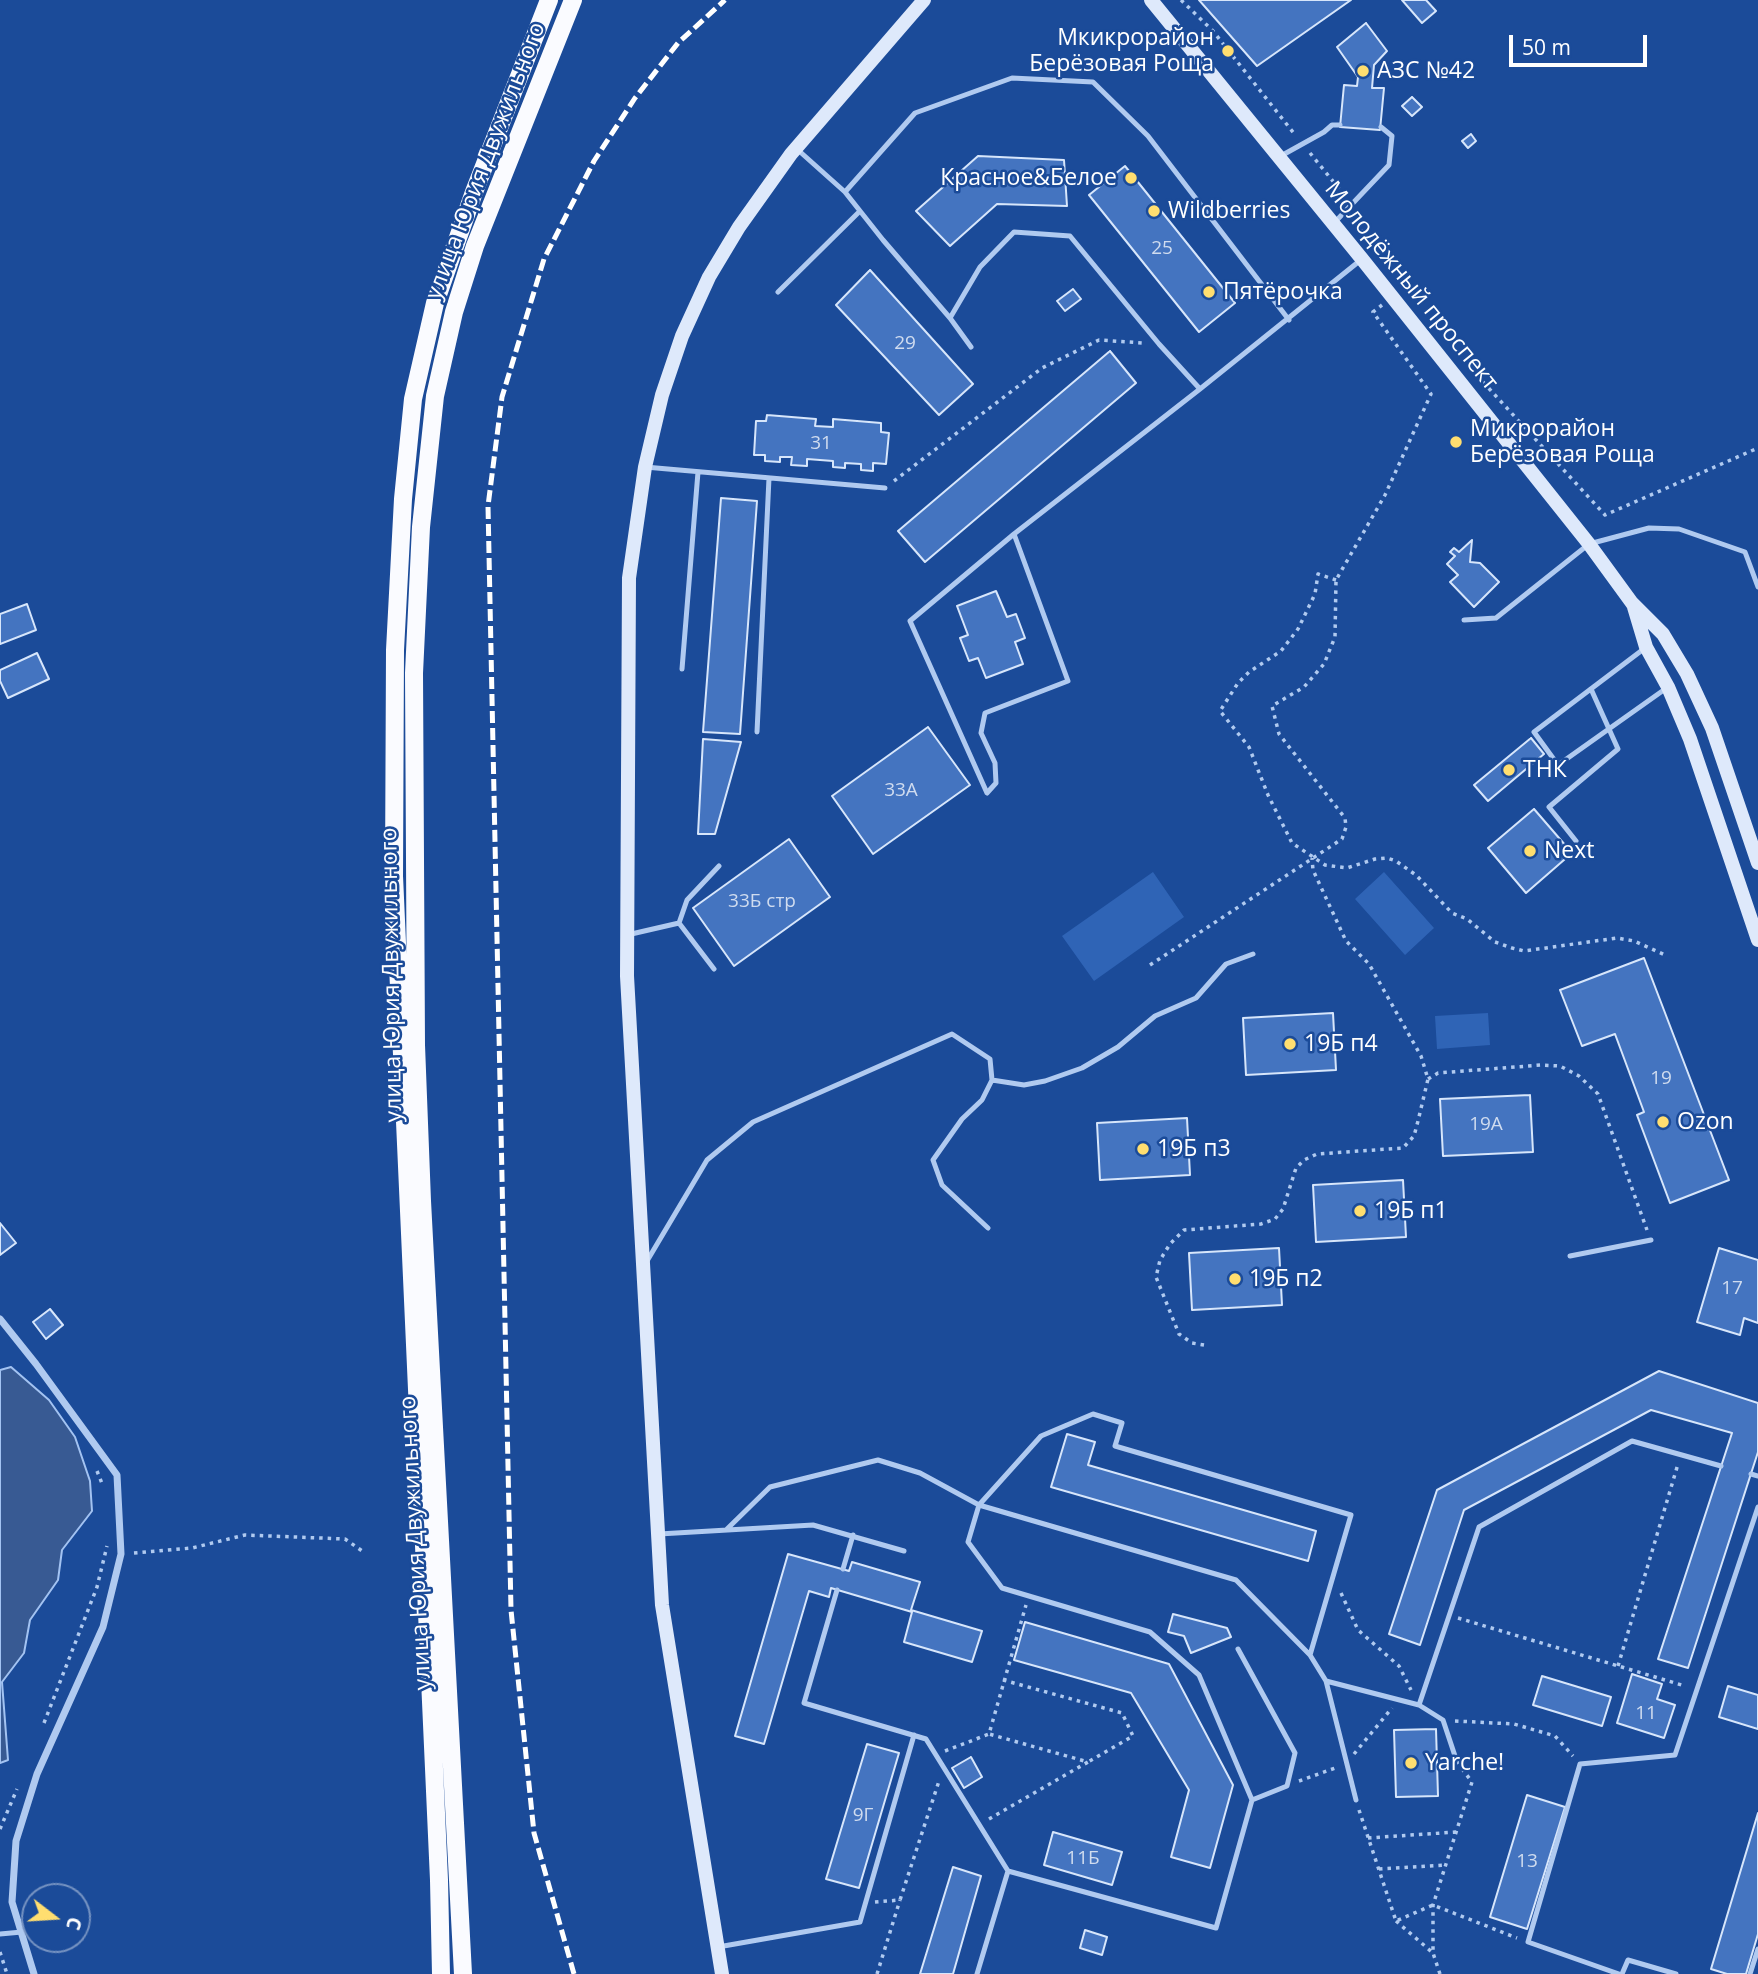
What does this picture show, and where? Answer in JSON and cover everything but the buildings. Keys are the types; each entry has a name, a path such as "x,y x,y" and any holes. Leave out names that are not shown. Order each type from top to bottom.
{"main road":[{"name":"улица Юрия Двужильного","path":"441,1974 394,876 395,650 403,499 413,399 435,303 474,192 549,0"},
{"name":"улица Юрия Двужильного","path":"463,1974 423,1229 416,1045 414,673 421,527 435,396 454,312 474,246 573,0"}],"street":[{"path":"722,1974 662,1605 628,976 629,579 645,467 662,394 682,336 709,277 739,227 796,148 924,0"},
{"name":"Молодёжный проспект","path":"1151,0 1277,158 1362,259 1589,544 1632,603 1663,634 1687,674 1712,728 1758,863"},
{"name":"Молодёжный проспект","path":"1632,603 1646,647 1668,687 1690,739 1758,940"},
{"path":"0,1319 117,1475 121,1554 103,1627 37,1774 16,1841 12,1902 21,1930"},
{"path":"28,1953 34,1974"}],"lane":[{"path":"845,192 915,113 1012,78 1093,82 1147,135 1289,320"},
{"path":"1277,158 1324,132 1332,124 1340,125"},
{"path":"1333,224 1389,165 1392,136 1381,127"},
{"path":"796,148 845,192 971,347"},
{"path":"778,292 860,211"},
{"path":"950,318 980,267 1014,232 1070,236 1159,344 1200,389"},
{"path":"1014,534 1068,681 985,713 981,733 996,763 996,783 987,793 910,621 1014,534 1289,320 1362,259"},
{"path":"645,467 885,488"},
{"path":"682,669 698,472"},
{"path":"757,732 769,478"},
{"path":"1464,620 1496,618 1589,544 1649,528 1679,529 1745,552 1758,587"},
{"path":"1646,647 1534,732 1558,765 1668,687"},
{"path":"1576,841 1549,807 1618,749 1591,689"},
{"path":"679,923 687,900 719,866"},
{"path":"628,935 679,923"},
{"path":"679,923 714,969"},
{"path":"992,1080 1024,1085 1082,1068 1118,1047 1155,1016 1196,999 1226,964 1253,954"},
{"path":"644,1266 708,1160 753,1122 952,1034 990,1059 992,1080 982,1100 962,1119 933,1160 942,1185 988,1228"},
{"path":"1570,1256 1651,1240"},
{"path":"836,1590 804,1703 926,1739 1008,1871 1216,1928 1252,1800 1199,1675 1150,1632 1002,1588 968,1542 979,1506 1041,1436 1093,1415 1122,1423 1115,1446 1351,1516 1310,1655"},
{"path":"1419,1705 1479,1527 1632,1441 1721,1465"},
{"path":"726,1530 770,1487 878,1460 920,1473 979,1506 1236,1580 1310,1655 1326,1681 1356,1800"},
{"path":"1751,1474 1758,1476"},
{"path":"1676,1974 1628,1960 1621,1974 1528,1942 1580,1764 1675,1755 1758,1507"},
{"path":"658,1534 813,1525 904,1551"},
{"path":"843,1569 853,1535"},
{"path":"1238,1649 1295,1753 1287,1786 1252,1800"},
{"path":"1326,1681 1419,1705 1443,1720 1457,1762"},
{"path":"718,1947 860,1922 914,1735"},
{"path":"977,1974 1008,1871"},
{"path":"0,1934 21,1933"},
{"path":"1750,1974 1758,1949"}],"path":[{"path":"1181,0 1213,31 1362,216 1364,240"},
{"path":"1150,965 1342,839 1346,827 1345,818 1279,734 1272,706 1304,687 1324,664 1335,637 1336,580 1385,495 1431,394 1373,312 1392,297"},
{"path":"885,488 1042,368 1099,340 1159,344"},
{"path":"1479,377 1605,515 1758,448"},
{"path":"1336,580 1318,574 1315,594 1298,629 1280,651 1238,682 1220,711 1249,747 1268,795 1292,843 1325,865 1347,868 1375,859 1387,858 1396,861 1416,875 1452,913 1467,919 1495,942 1512,948 1524,951 1617,938 1634,941 1665,955"},
{"path":"1204,1345 1192,1343 1179,1334 1156,1278 1160,1260 1170,1244 1184,1230 1261,1224 1275,1219 1283,1209 1296,1168 1304,1160 1317,1154 1403,1148 1414,1136 1428,1079 1421,1056 1369,964 1346,941 1313,870 1312,858"},
{"path":"1428,1079 1438,1073 1541,1065 1560,1066 1579,1076 1598,1094 1651,1240"},
{"path":"1618,1666 1681,1454"},
{"path":"92,1460 103,1483 104,1495"},
{"path":"121,1554 192,1548 245,1535 345,1539 366,1553"},
{"path":"43,1725 97,1587 108,1542"},
{"path":"1334,1575 1358,1630 1399,1666 1419,1705"},
{"path":"989,1734 1028,1596"},
{"path":"1450,1615 1697,1690"},
{"path":"979,1825 1133,1736 1122,1713 1003,1680"},
{"path":"1443,1720 1497,1722 1555,1736 1580,1764"},
{"path":"936,1755 989,1734 1088,1762"},
{"path":"1440,1974 1433,1953 1433,1905 1472,1782 1457,1762"},
{"path":"877,1974 941,1776"},
{"path":"0,1829 19,1784"},
{"path":"1356,1800 1396,1921 1433,1953"},
{"path":"1368,1838 1456,1832"},
{"path":"1378,1869 1445,1865"},
{"path":"865,1903 900,1900"},
{"path":"1396,1921 1433,1905 1528,1942"},
{"path":"0,1952 7,1974"}],"shaded area":[{"path":"1153,872 1184,917 1094,981 1062,936"},
{"path":"1384,872 1434,928 1405,955 1355,899"},
{"path":"1488,1013 1490,1045 1437,1049 1435,1016"},
{"path":"11,1367 49,1400 75,1437 90,1481 92,1511 62,1550 58,1580 30,1620 24,1653 2,1682 8,1760 0,1763 0,1370"}],"railway":[{"path":"574,1974 534,1833 511,1610 488,506 502,397 544,259 594,161 635,98 678,43 725,0"}],"place":[{"name":"Мкикрорайон Берёзовая Роща","path":"1228,51"},
{"name":"АЗС №42","path":"1363,71"},
{"name":"Красное&Белое","path":"1131,178"},
{"name":"Wildberries","path":"1154,211"},
{"name":"Пятёрочка","path":"1209,292"},
{"name":"Микрорайон Берёзовая Роща","path":"1456,442"},
{"name":"ТНК","path":"1509,770"},
{"name":"Next","path":"1530,851"},
{"name":"19Б п4","path":"1290,1044"},
{"name":"Ozon","path":"1663,1122"},
{"name":"19Б п3","path":"1143,1149"},
{"name":"19Б п1","path":"1360,1211"},
{"name":"19Б п2","path":"1235,1279"},
{"name":"Yarche!","path":"1411,1763"}]}
